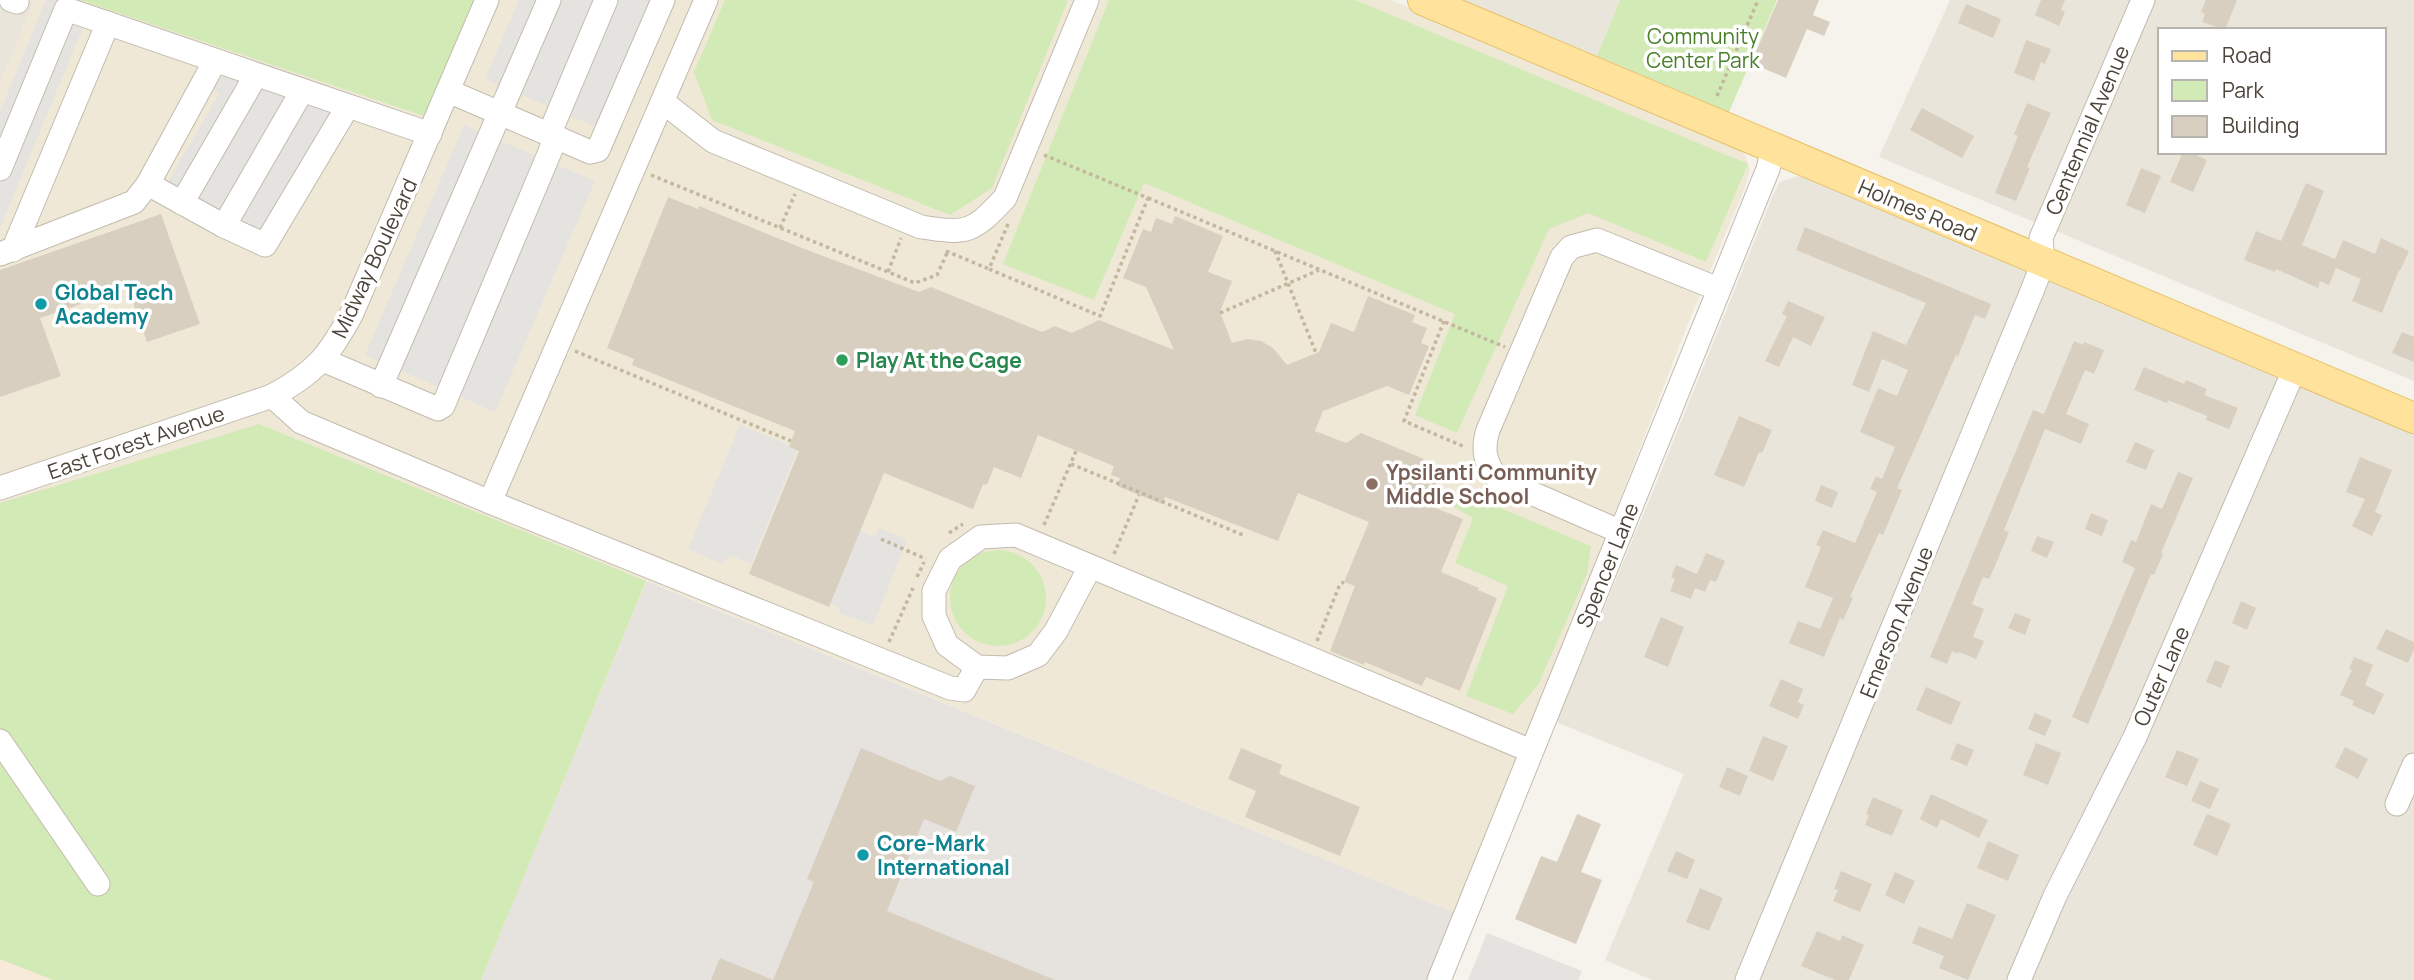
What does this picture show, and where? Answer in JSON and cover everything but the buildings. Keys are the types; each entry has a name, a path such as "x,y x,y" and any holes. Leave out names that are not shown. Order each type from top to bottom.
{"main road":[{"name":"Holmes Road","path":"1423,0 2414,418"}],"street":[{"name":"Midway Boulevard","path":"272,396 298,382 323,360 352,313 487,0"},
{"path":"381,386 549,0"},
{"path":"323,360 438,409 443,406 554,142 606,0"},
{"path":"448,91 590,152 598,150 663,0"},
{"path":"489,502 706,0"},
{"path":"663,102 713,141 921,227 956,232 981,223 1005,198 1087,0"},
{"name":"Centennial Avenue","path":"2043,263 2041,238 2143,0"},
{"path":"0,169 66,9 430,134"},
{"path":"6,252 108,23"},
{"path":"6,252 135,202 148,184 215,61"},
{"path":"182,203 256,75"},
{"path":"223,226 302,91"},
{"path":"148,184 223,226 265,245 348,106"},
{"name":"Spencer Lane","path":"1439,980 1768,169 1773,148"},
{"path":"1621,532 1497,478 1490,470 1485,455 1484,442 1488,430 1562,257 1571,247 1597,240 1718,289"},
{"name":"Emerson Avenue","path":"1747,980 2043,263"},
{"name":"Outer Lane","path":"2019,980 2055,896 2134,737 2295,368"},
{"path":"272,396 301,422 489,502 950,688 964,690 977,667"},
{"name":"East Forest Avenue","path":"0,488 272,396"},
{"path":"1090,567 1056,631 1038,655 1008,668 977,667 947,645 934,616 934,591 950,559 981,537 1016,535 1531,751"},
{"path":"0,741 98,884"},
{"path":"2397,804 2414,765"}],"path":[{"path":"1717,96 1758,0"},
{"path":"1038,152 1505,347 1500,359"},
{"path":"780,228 796,190"},
{"path":"937,247 1100,316 1148,198"},
{"path":"989,269 1010,220"},
{"path":"888,272 903,234"},
{"path":"1275,251 1316,353"},
{"path":"1220,313 1319,270"},
{"path":"1444,321 1404,421 1467,447"},
{"path":"558,343 791,441"},
{"path":"1467,441 1467,463 1472,472"},
{"path":"1041,530 1076,451"},
{"path":"1432,484 1467,463"},
{"path":"1071,464 1244,535"},
{"path":"1111,559 1139,495"},
{"path":"943,539 957,526 966,523"},
{"path":"881,539 926,559"},
{"path":"913,609 911,600 919,570 931,552"},
{"path":"886,650 917,580"},
{"path":"1316,643 1340,584 1344,582"}],"shaded area":[{"path":"0,0 35,0 0,85"},
{"path":"35,0 478,0 344,307 322,345 301,367 280,381 0,476 0,85"},
{"path":"46,0 63,0 90,10 0,228 0,112"},
{"path":"497,0 1391,0 1737,146 1744,153 1750,169 1746,185 1687,326 1599,554 1579,615 1455,913 647,581 481,980 53,980 0,959 0,499 135,456 270,408 339,355 367,308"},
{"path":"519,0 672,0 615,135 485,79"},
{"path":"1462,0 1620,0 1597,56"},
{"path":"1950,0 2414,0 2414,381 1879,157"},
{"path":"214,72 335,111 261,236 165,187 219,94 207,85"},
{"path":"464,125 499,141 428,309 501,141 595,181 495,412 365,355"},
{"path":"1798,176 1809,178 2414,432 2414,980 1652,980 1605,960 1684,774 1556,722 1773,195 1780,182"},
{"path":"740,425 789,445 788,447 797,451 751,564 733,556 728,557 722,564 688,549"},
{"path":"879,528 907,540 873,625 839,613 840,608 830,604 860,531 875,537"},
{"path":"646,581 1455,913 1427,980 481,980"},
{"path":"1487,933 1582,971 1578,980 1468,980"},
{"path":"0,959 53,980 0,980"}],"green space":[{"path":"80,0 478,0 427,117"},
{"path":"725,0 1068,0 992,188 950,215 712,120 694,72"},
{"path":"1109,0 1355,0 1748,164 1706,262 1588,213 1549,229 1457,433 1415,415 1455,314 1144,183 1094,300 1003,264"},
{"name":"Community Center Park","path":"1620,0 1777,0 1729,112 1597,56"},
{"path":"259,424 646,581 481,980 53,980 0,959 0,503"},
{"path":"1464,493 1591,546 1587,574 1538,685 1513,714 1466,696 1508,586 1455,563 1473,518 1454,507"},
{"path":"998,550 1016,553 1032,564 1043,580 1046,598 1043,616 1032,632 1016,643 998,646 980,643 964,632 953,616 950,598 953,580 964,564 980,553"}],"place":[{"name":"Global Tech Academy","path":"41,304"},
{"name":"Play At the Cage","path":"842,360"},
{"name":"Ypsilanti Community Middle School","path":"1372,484"},
{"name":"Core-Mark International","path":"863,855"}]}
